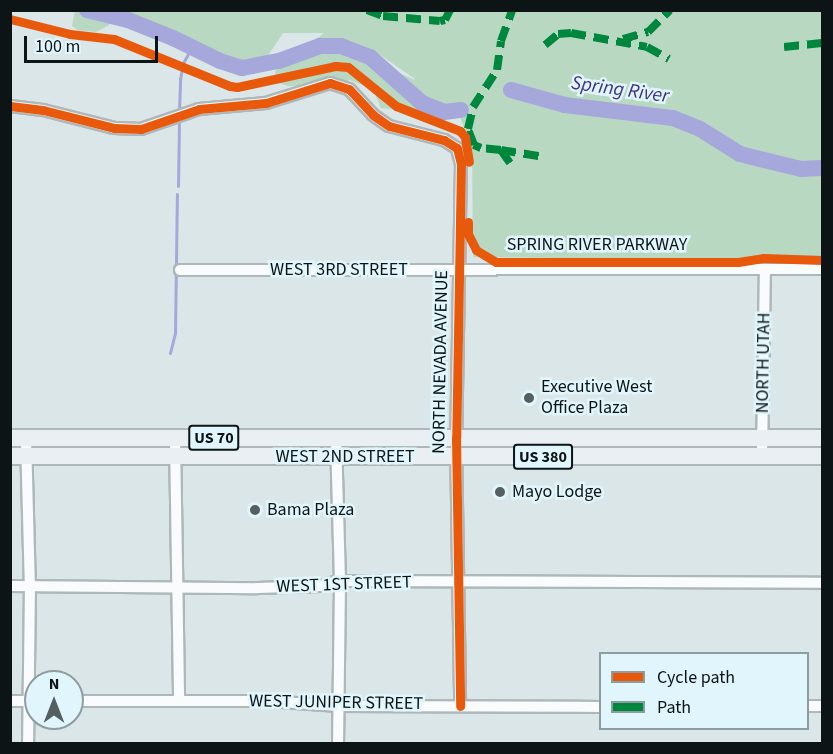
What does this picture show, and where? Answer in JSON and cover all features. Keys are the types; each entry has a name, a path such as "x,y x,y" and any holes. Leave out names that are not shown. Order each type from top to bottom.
{"main road":[{"name":"WEST 2ND STREET","path":"18,438 822,438"},
{"name":"WEST 2ND STREET","path":"18,456 822,456"}],"street":[{"name":"NORTH NEVADA AVENUE","path":"10,106 43,110 103,126 133,130 161,124 199,108 266,103 330,82 349,89 373,115 389,126 453,144 459,152 461,164 456,438 460,706"},
{"name":"NORTH UTAH","path":"762,456 765,269"},
{"name":"WEST 3RD STREET","path":"180,270 822,269"},
{"path":"18,438 30,586 32,670"},
{"path":"175,438 180,701"},
{"path":"336,438 339,581 338,744"},
{"name":"WEST 1ST STREET","path":"10,586 320,586 339,581 822,583"},
{"name":"WEST JUNIPER STREET","path":"84,701 267,701 339,706 599,707"}],"green space":[{"path":"75,10 822,11 822,261 473,257 472,148 460,117 447,106 437,107 424,113 381,108 373,89 350,80 334,85 288,86 279,83 275,73 277,67 294,59 324,33 283,33 263,63 240,71 228,70 213,62 203,47 194,40 131,16 116,14 109,25 96,32 78,30 72,26","holes":["379,54 415,79 394,71 382,62"]}],"waterway":[{"name":"Spring River","path":"87,10 128,20 173,38 220,61 242,68 279,61 320,46 341,46 370,57 422,103 444,112 461,110"},
{"path":"179,112 183,63 192,47"},
{"name":"Spring River","path":"511,90 565,105 673,118 700,129 740,154 801,169 822,168"},
{"path":"178,186 179,119"},
{"path":"170,353 175,333 177,194"}],"marked path":[{"path":"367,10 383,16 440,21 445,20 450,10"},
{"path":"510,163 501,150 474,145 468,129 473,107 497,70 501,41 512,10"},
{"path":"623,39 648,32 670,10"},
{"path":"545,45 558,34 571,33 647,47 669,59"},
{"path":"784,47 822,43"},
{"path":"501,150 544,157"}],"cycle path":[{"path":"10,19 70,34 114,39 237,87 335,66 348,67 396,106 460,131 465,137 469,162"},
{"path":"10,106 43,110 114,128 141,129 199,109 266,103 330,83 349,89 373,115 389,126 444,140 457,148 461,164 456,438 460,706"},
{"name":"SPRING RIVER PARKWAY","path":"468,222 468,234 476,250 496,262 738,262 763,258 822,260"}],"place":[{"name":"Executive West Office Plaza","path":"529,398"},
{"name":"Mayo Lodge","path":"500,492"},
{"name":"Bama Plaza","path":"255,510"}]}
